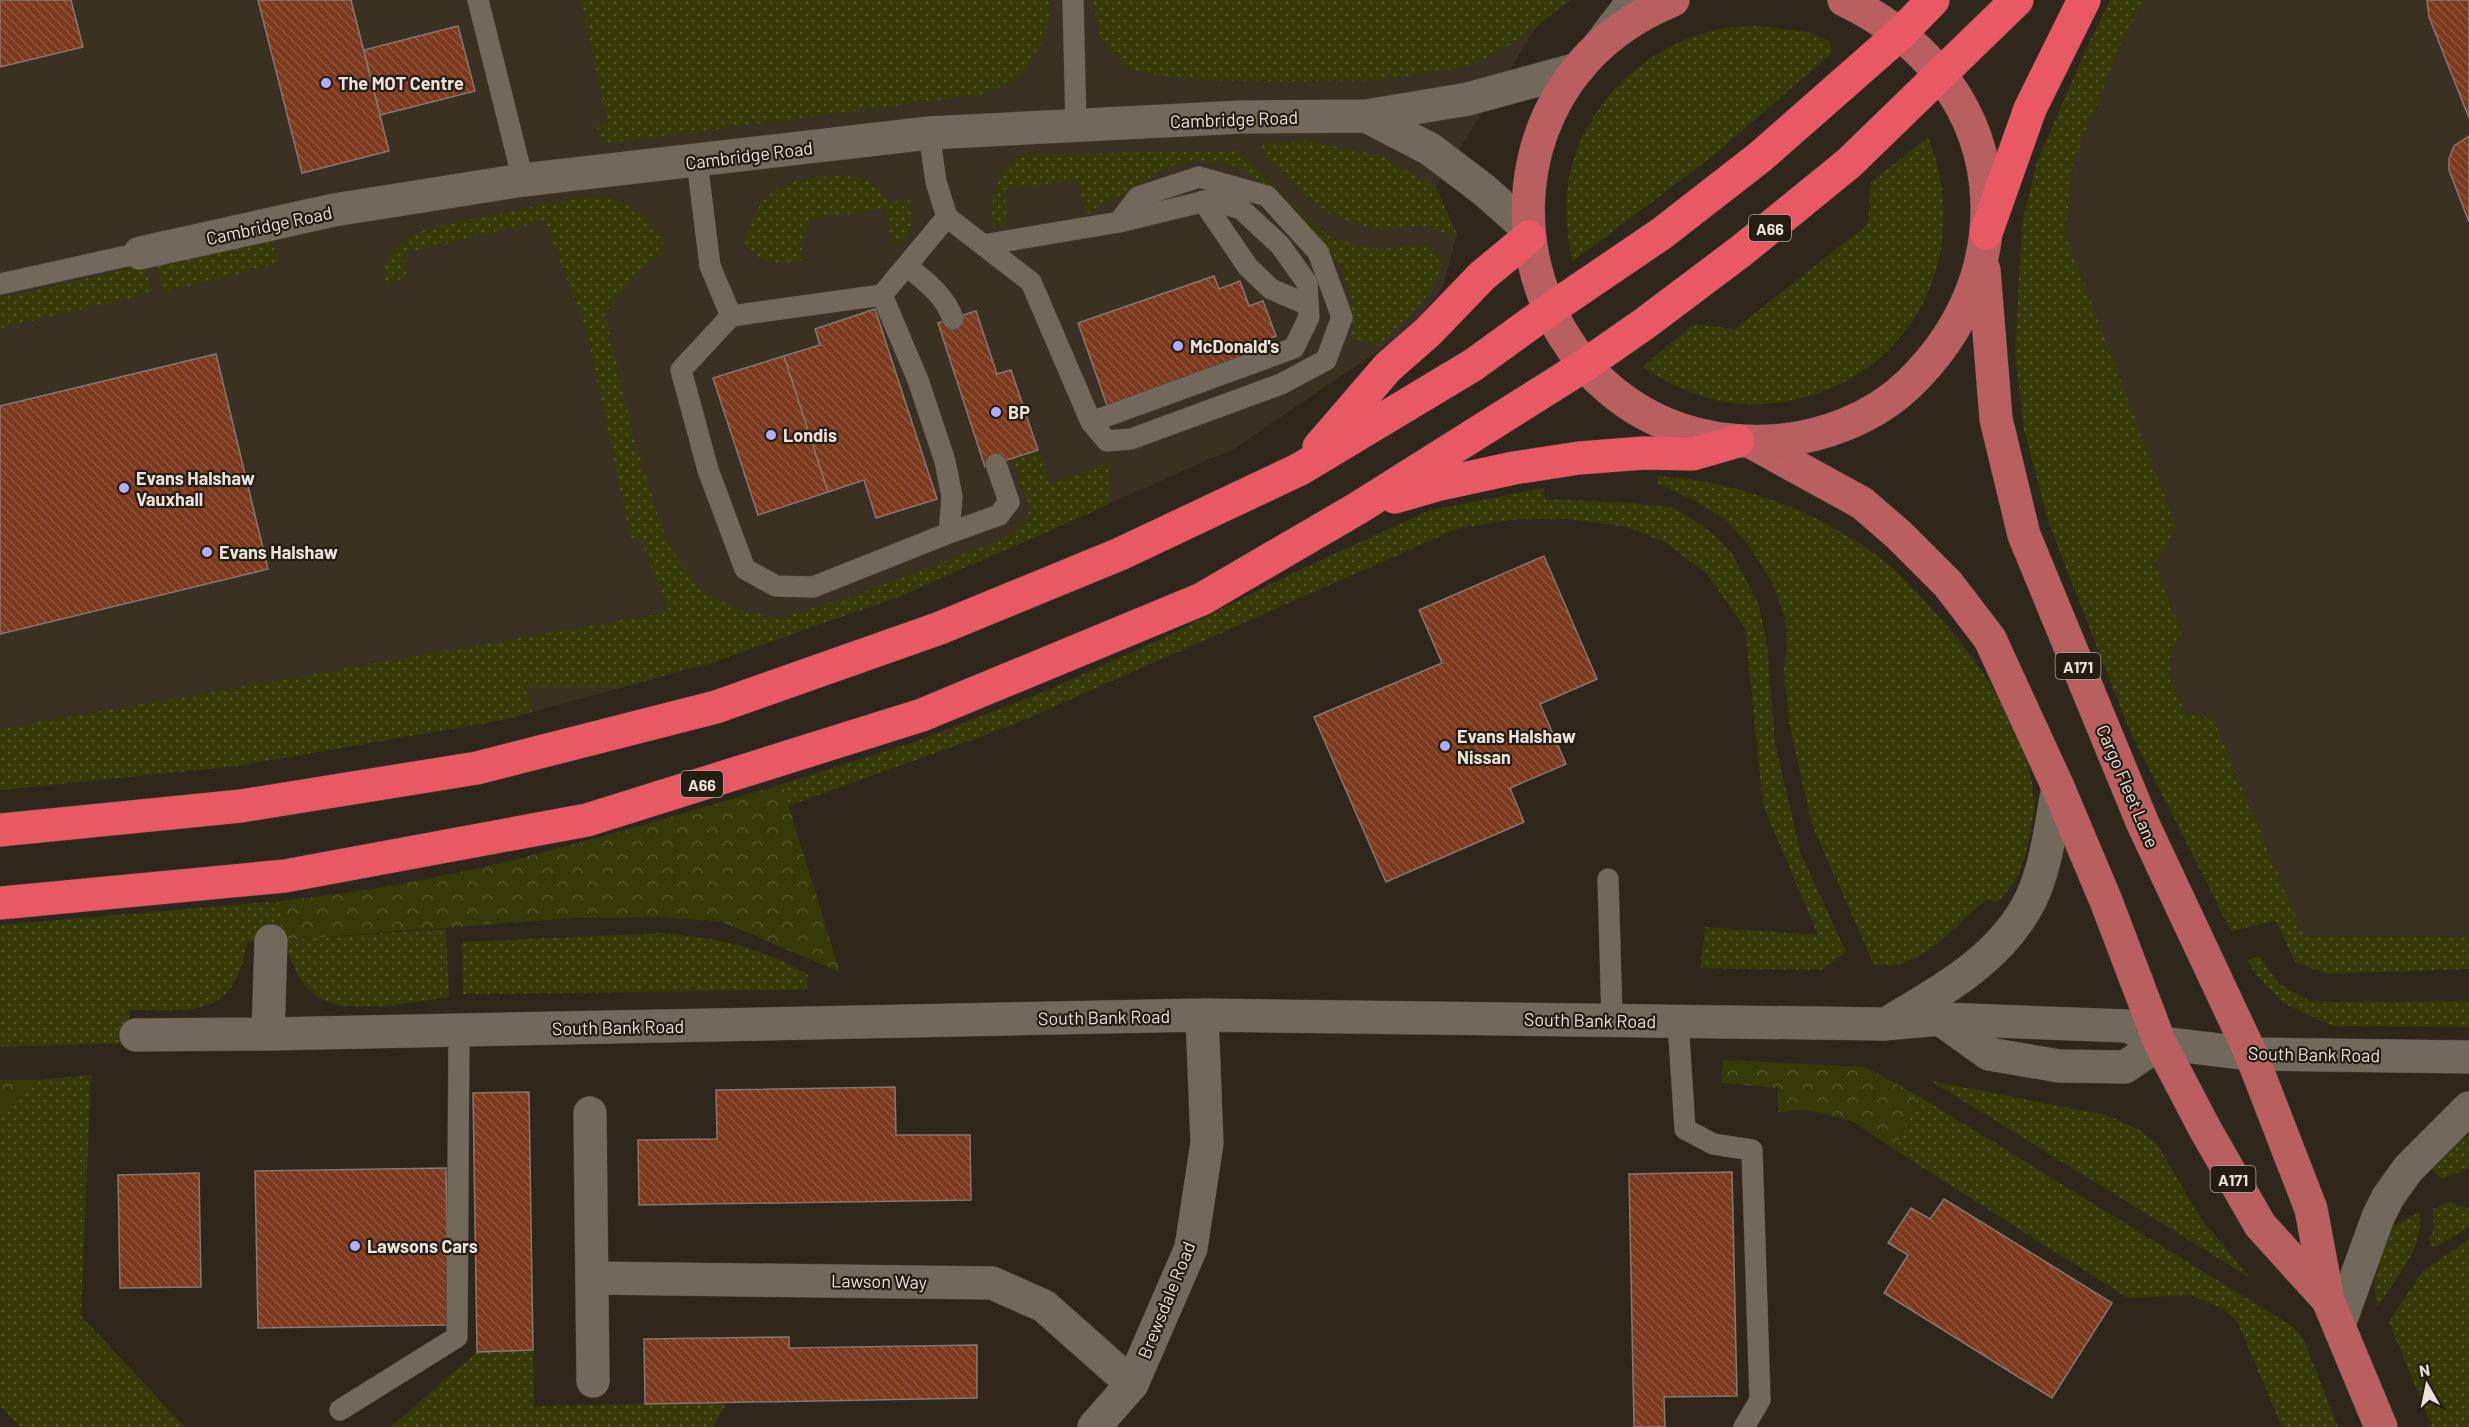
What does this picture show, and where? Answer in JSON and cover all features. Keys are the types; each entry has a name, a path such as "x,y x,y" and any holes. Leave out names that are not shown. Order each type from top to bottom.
{"highway":[{"path":"0,830 241,806 477,768 716,706 950,624 1120,554 1300,469 1473,365 1661,234 1760,157 1901,33 1933,0"},
{"name":"A66","path":"0,903 285,876 587,820 922,715 1202,599 1358,508 1585,365 1644,324 1759,236 1849,163 2017,0"},
{"path":"1985,245 2030,110 2084,0"},
{"path":"1300,469 1388,367 1428,332 1482,276 1528,233"},
{"name":"A66","path":"1358,508 1440,484 1514,468 1579,458 1644,453 1693,454 1745,442"}],"main road":[{"path":"1673,0 1623,26 1587,60 1558,97 1533,161 1528,195 1528,233 1536,274 1549,310 1565,339 1585,365 1617,395 1654,418 1695,434 1745,442 1791,440 1830,430 1868,414 1901,392 1930,364 1954,331 1972,295 1985,245 1987,199 1982,166 1959,102 1941,74 1901,33 1873,14 1844,0"},
{"name":"Cargo Fleet Lane","path":"1985,245 1996,419 2024,535 2143,824 2251,1054 2311,1209 2334,1313 2381,1427"},
{"name":"Cargo Fleet Lane","path":"1745,442 1862,503 1899,535 1948,584 1990,639 2058,787 2106,901 2160,1043 2205,1129 2260,1225 2334,1313"}],"street":[{"path":"1587,60 1634,0"},
{"name":"Cambridge Road","path":"140,253 334,210 523,180 929,133 1241,117 1366,116 1468,99 1587,60"},
{"name":"Cambridge Road","path":"1366,116 1430,149 1484,190 1528,233"},
{"path":"1884,1024 1935,996 1991,954 2012,932 2031,898 2041,871 2058,787"},
{"path":"268,1034 271,941"},
{"name":"South Bank Road","path":"136,1035 459,1031 1202,1015 1884,1024 1940,1019 2128,1026 2160,1043 2251,1054 2469,1057"},
{"name":"Brewsdale Road","path":"1094,1427 1132,1384 1191,1248 1207,1143 1202,1015"},
{"path":"2334,1313 2388,1197 2408,1169 2469,1107"},
{"path":"590,1113 593,1381"},
{"name":"Lawson Way","path":"592,1278 992,1282 1044,1306 1132,1384"}],"lane":[{"path":"478,0 523,180"},
{"path":"1073,0 1076,126"},
{"path":"929,133 936,182 947,217 1031,282 1091,423 1107,441 1131,439 1281,384 1326,360 1342,317 1318,252 1267,196 1199,177 1138,197 1119,222"},
{"path":"697,161 710,266 731,316"},
{"path":"983,245 1119,222 1210,200 1241,209 1280,245 1307,283 1309,317 1294,348 1091,423"},
{"path":"1203,201 1248,267 1271,288 1308,305"},
{"path":"947,217 882,295 731,316 681,370 708,470 745,569 776,586 813,587 999,514 1009,502 996,464"},
{"path":"0,284 140,253"},
{"path":"907,266 933,288 948,305 953,319"},
{"path":"882,295 918,380 945,461 952,496 949,533"},
{"path":"1608,879 1612,1019"},
{"path":"1678,1022 1685,1129 1713,1144 1752,1150 1760,1400 1744,1427"},
{"path":"340,1410 457,1337 459,1031"}],"shaded area":[{"path":"0,0 1554,0 1436,186 1457,234 1443,287 1411,329 1235,448 903,595 711,663 503,720 237,766 0,790"},
{"path":"2146,0 2469,0 2469,937 2304,936 2213,720 2186,713 2172,685 2169,659 2181,632 2155,563 2065,233 2073,164 2124,36"}],"green space":[{"path":"581,0 1050,0 1050,17 1040,46 1019,78 984,94 601,144 597,126 608,122"},
{"path":"1092,0 1570,0 1518,41 1469,66 1381,80 1287,81 1197,80 1130,71 1102,41"},
{"path":"2110,0 2146,0 2124,36 2073,164 2065,233 2176,527 2155,563 2181,632 2169,659 2172,685 2186,713 2213,719 2304,936 2469,937 2469,969 2327,974 2295,962 2276,921 2231,931 2129,729 2049,524 2024,430 2015,352 2022,224 2037,162"},
{"path":"1758,26 1807,32 1830,41 1832,53 1713,156 1572,262 1567,228 1567,194 1572,165 1582,137 1597,111 1616,88 1662,51 1689,38 1717,30"},
{"path":"1928,137 1940,178 1944,219 1939,258 1927,296 1907,329 1880,358 1846,381 1806,397 1764,404 1731,403 1690,392 1642,367 1694,324 1735,329 1868,224 1871,182"},
{"path":"1307,141 1382,156 1435,187 1457,234 1456,238 1424,227 1382,228 1360,225 1343,220 1315,204 1265,155 1262,148 1263,143"},
{"path":"1239,151 1312,223 1332,239 1381,250 1408,245 1426,245 1442,258 1436,284 1419,306 1379,345 1368,344 1350,336 1353,330 1351,299 1340,266 1265,185 1241,167 1203,160 1169,166 1086,215 1079,180 1005,189 1006,223 994,226 992,207 996,186 1006,167 1013,160 1022,156"},
{"path":"841,175 869,179 890,202 909,199 912,227 906,238 893,246 886,208 812,219 801,242 803,260 785,263 771,262 743,245 757,210 773,192 783,186 806,179"},
{"path":"579,198 614,198 640,213 660,233 665,252 645,264 605,313 634,439 663,531 677,559 704,592 740,610 777,618 846,599 1003,539 1024,524 1030,510 1013,458 1038,450 1050,484 1111,462 1108,505 903,595 711,663 621,687 526,687 532,712 503,720 237,766 0,790 0,729 669,612 641,540 631,539 587,333 545,220 404,253 406,278 386,284 384,268 389,255 403,241 428,228"},
{"path":"271,237 278,264 163,292 157,265"},
{"path":"146,265 152,293 0,328 0,298"},
{"path":"1657,476 1688,479 1749,492 1807,514 1862,545 1891,566 1956,636 1993,688 2009,716 2030,774 2034,802 2028,846 2022,864 2009,889 1997,902 1987,899 1939,942 1918,957 1899,964 1874,965 1812,825 1789,722 1784,669 1787,646 1785,618 1773,584 1747,543 1724,519 1696,501 1658,484"},
{"path":"1544,488 1545,499 1632,503 1674,508 1710,531 1731,552 1759,604 1767,645 1775,743 1801,854 1846,952 1821,970 1700,968 1705,927 1818,935 1763,805 1745,628 1706,573 1665,542 1627,527 1570,519 1518,519 1459,528 1010,726 788,806 782,784 914,742 1048,690 1157,641 1297,571 1430,510"},
{"path":"782,784 840,972 722,922 661,917 575,918 283,940 279,901 407,883 470,870 658,821"},
{"path":"279,901 283,940 247,942 241,967 233,985 222,998 192,1009 129,1010 129,1043 0,1047 0,925"},
{"path":"446,929 449,997 361,1007 328,1002 316,996 304,984 283,940"},
{"path":"661,933 700,937 738,945 774,957 808,975 807,990 463,994 462,942"},
{"path":"2259,956 2279,984 2310,1001 2469,1001 2469,1027 2333,1026 2285,1004 2257,976 2247,960"},
{"path":"1723,1060 1865,1067 1917,1095 1895,1150 1852,1121 1806,1110 1778,1112 1778,1088 1721,1083"},
{"path":"91,1075 81,1316 185,1427 20,1427 0,1406 0,1114 38,1080"},
{"path":"0,1080 38,1080 0,1114"},
{"path":"1931,1081 2106,1115 2138,1129 2157,1144 2200,1217 2249,1277"},
{"path":"1917,1095 2295,1328 2304,1340 2338,1427 2282,1427 2237,1321 2223,1309 2191,1295 2128,1298 1895,1150"},
{"path":"2469,1135 2469,1168 2442,1179 2430,1168 2445,1151"},
{"path":"2448,1202 2469,1208 2469,1227 2436,1247 2431,1246 2429,1238 2433,1232 2433,1209"},
{"path":"2420,1212 2418,1238 2413,1251 2377,1307 2374,1283 2391,1227"},
{"path":"2469,1239 2469,1427 2432,1427 2389,1322 2422,1272"},
{"path":"533,1350 534,1406 727,1402 713,1427 391,1427 477,1352"}],"building":[{"path":"0,0 71,0 83,47 0,67"},
{"name":"The MOT Centre","path":"258,0 351,0 389,151 302,173"},
{"path":"2427,0 2469,0 2469,118 2429,17"},
{"path":"458,26 475,91 380,115 364,50"},
{"path":"2469,136 2469,222 2449,170 2449,159 2454,146"},
{"name":"McDonald's","path":"1214,276 1219,289 1240,281 1249,306 1263,301 1276,336 1268,339 1273,353 1109,411 1078,323"},
{"path":"875,309 937,499 876,518 864,480 828,492 784,356 820,345 815,329"},
{"name":"BP","path":"976,311 997,374 1011,370 1038,450 985,467 938,323"},
{"name":"Evans Halshaw Vauxhall","path":"216,354 268,569 0,634 0,406"},
{"name":"Londis","path":"784,356 828,492 758,515 713,378"},
{"path":"1544,556 1597,679 1540,704 1566,764 1510,788 1524,822 1386,882 1314,717 1442,663 1419,610"},
{"path":"895,1087 896,1135 970,1135 971,1200 639,1205 638,1140 717,1139 716,1090"},
{"path":"529,1092 533,1350 477,1352 473,1093"},
{"path":"446,1168 448,1325 258,1328 255,1171"},
{"path":"1732,1172 1737,1396 1664,1397 1665,1427 1634,1427 1629,1174"},
{"path":"199,1173 201,1287 120,1288 118,1175"},
{"path":"1944,1199 2112,1303 2052,1398 1884,1293 1908,1255 1888,1243 1911,1208 1930,1219"},
{"path":"789,1337 789,1348 977,1345 977,1398 645,1404 644,1339"}],"place":[{"name":"The MOT Centre","path":"326,83"},
{"name":"McDonald's","path":"1178,346"},
{"name":"BP","path":"996,412"},
{"name":"Londis","path":"771,435"},
{"name":"Evans Halshaw Vauxhall","path":"124,488"},
{"name":"Evans Halshaw","path":"207,552"},
{"name":"Evans Halshaw Nissan","path":"1445,746"},
{"name":"Lawsons Cars","path":"355,1246"}]}
